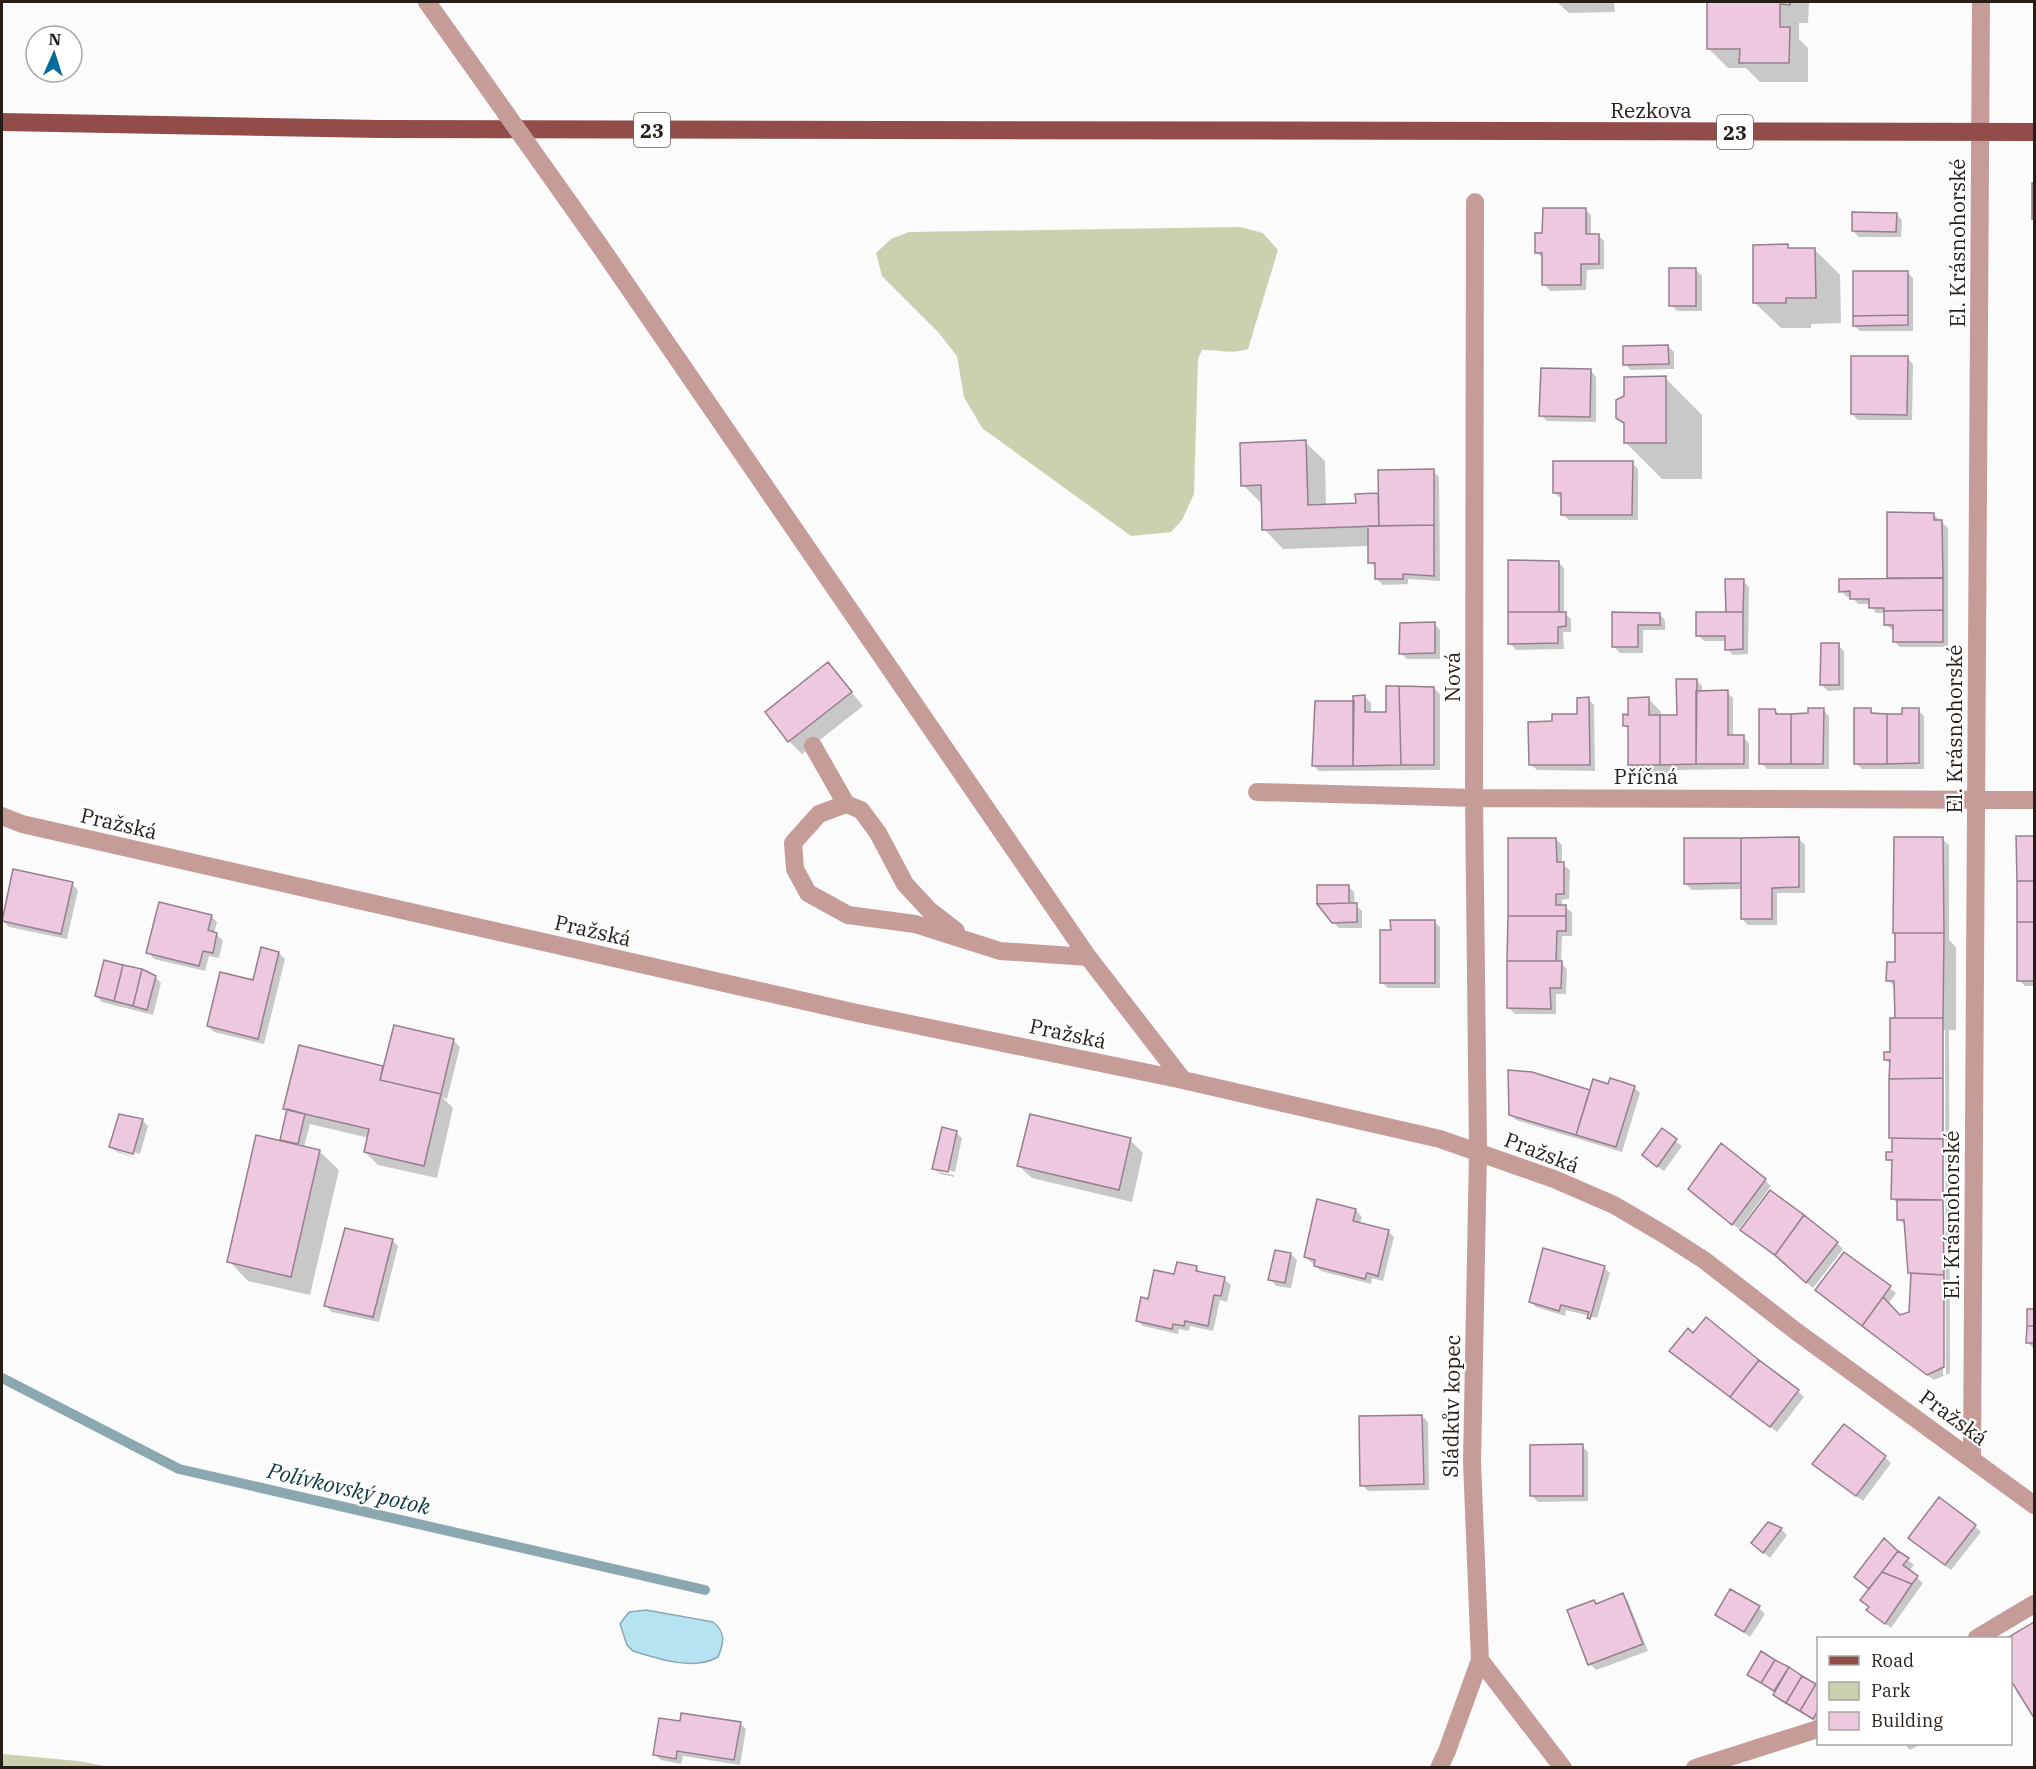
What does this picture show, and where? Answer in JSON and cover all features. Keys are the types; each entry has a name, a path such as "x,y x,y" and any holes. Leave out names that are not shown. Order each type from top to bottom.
{"main road":[{"name":"Rezkova","path":"2,122 379,129 2034,132"}],"street":[{"path":"427,2 600,246 1089,957 1183,1080"},
{"name":"El. Krásnohorské","path":"1972,1458 1981,2"},
{"name":"Nová","path":"1475,202 1474,798 1478,1152"},
{"path":"813,746 846,804 861,810 878,833 905,884 930,911 964,938"},
{"name":"Příčná","path":"1257,792 1474,798 2034,800"},
{"path":"846,804 819,814 793,843 795,869 808,893 848,915 915,924 1000,951 1089,957"},
{"name":"Pražská","path":"2,816 22,824 857,1013 1183,1080 1440,1139 1614,1205 1665,1235 1704,1260 1797,1332 2034,1505"},
{"name":"Sládkův kopec","path":"1438,1767 1448,1751 1480,1660 1472,1462 1478,1152"},
{"path":"1979,1637 2034,1604"},
{"path":"1480,1660 1563,1767"},
{"path":"1695,1767 1817,1729"}],"green space":[{"path":"1240,227 1263,233 1278,250 1248,349 1230,352 1202,350 1198,359 1194,494 1182,520 1171,532 1131,536 982,428 964,397 957,356 938,332 882,276 876,253 891,239 909,232"},
{"path":"2,1754 78,1761 111,1767 2,1767"}],"water":[{"path":"646,1610 713,1622 723,1638 718,1657 698,1663 687,1663 665,1660 633,1651 627,1645 620,1624 629,1612"}],"building":[{"path":"1707,2 1790,2 1790,5 1780,4 1780,27 1790,27 1789,63 1739,63 1740,49 1707,49"},
{"path":"2032,183 2034,183 2034,219 2032,219"},
{"path":"1543,208 1586,208 1586,234 1599,234 1599,264 1581,264 1581,285 1542,285 1542,253 1535,253 1535,233 1542,233"},
{"path":"1852,212 1897,213 1896,232 1852,231"},
{"path":"1788,244 1788,248 1815,248 1816,298 1786,298 1786,303 1753,303 1753,245"},
{"path":"1669,268 1696,268 1696,306 1669,306"},
{"path":"1853,271 1908,271 1908,315 1853,316"},
{"path":"1908,315 1908,325 1853,326 1853,316"},
{"path":"1668,345 1669,364 1623,365 1623,346"},
{"path":"1851,356 1908,356 1907,415 1851,414"},
{"path":"1541,368 1591,369 1590,417 1539,416"},
{"path":"1666,376 1666,443 1624,443 1624,423 1616,418 1616,400 1624,396 1624,377"},
{"path":"1306,440 1308,505 1356,503 1355,494 1378,493 1379,526 1262,530 1261,485 1241,486 1240,443"},
{"path":"1553,461 1633,461 1632,515 1561,515 1561,493 1553,493"},
{"path":"1434,469 1434,525 1379,526 1378,470"},
{"path":"1887,512 1934,513 1934,520 1942,520 1943,578 1887,578"},
{"path":"1434,525 1434,576 1403,574 1403,579 1375,579 1375,563 1368,563 1368,526"},
{"path":"1508,560 1559,561 1559,612 1508,612"},
{"path":"1943,578 1943,610 1884,611 1884,608 1869,608 1869,599 1850,599 1850,591 1839,592 1839,579"},
{"path":"1725,579 1744,579 1743,612 1726,612"},
{"path":"1943,610 1943,642 1893,642 1893,625 1884,625 1884,611"},
{"path":"1508,612 1566,612 1566,626 1558,627 1558,643 1508,644"},
{"path":"1612,612 1660,613 1660,625 1638,625 1638,647 1612,647"},
{"path":"1696,612 1743,612 1743,649 1725,650 1725,636 1696,636"},
{"path":"1435,622 1435,653 1399,654 1400,623"},
{"path":"1821,643 1839,643 1839,685 1820,685"},
{"path":"828,662 852,692 788,742 765,712"},
{"path":"1676,679 1697,679 1696,764 1660,765 1660,715 1677,715"},
{"path":"1386,686 1399,686 1401,765 1353,766 1353,696 1365,695 1365,712 1386,712"},
{"path":"1399,686 1434,687 1434,765 1401,765"},
{"path":"1728,690 1728,735 1744,735 1744,764 1696,764 1696,691"},
{"path":"1589,697 1590,765 1529,765 1528,722 1552,721 1552,714 1577,714 1577,698"},
{"path":"1649,697 1649,715 1660,715 1660,765 1628,765 1628,726 1623,726 1623,714 1628,715 1628,698"},
{"path":"1315,701 1354,701 1353,766 1312,766"},
{"path":"1808,708 1824,708 1823,764 1791,764 1791,714 1808,713"},
{"path":"1854,708 1871,708 1871,713 1887,714 1887,764 1854,764"},
{"path":"1902,708 1919,708 1919,763 1887,764 1887,714 1902,714"},
{"path":"1759,709 1775,709 1776,714 1791,714 1791,764 1759,764"},
{"path":"2016,836 2034,836 2034,881 2017,881"},
{"path":"1799,837 1799,887 1772,888 1772,919 1741,919 1741,838"},
{"path":"1894,837 1943,837 1944,933 1893,933"},
{"path":"1508,838 1556,838 1557,862 1564,862 1564,894 1556,894 1556,905 1566,905 1566,916 1508,916"},
{"path":"1684,838 1741,838 1741,883 1684,884"},
{"path":"13,869 73,882 61,934 2,921"},
{"path":"2017,881 2034,881 2034,922 2017,922"},
{"path":"1317,885 1349,885 1349,903 1317,904"},
{"path":"159,902 212,915 208,930 217,933 213,953 203,951 199,966 146,953"},
{"path":"1357,903 1357,922 1332,923 1317,904"},
{"path":"1508,916 1566,916 1566,931 1557,931 1556,961 1507,961"},
{"path":"1390,920 1435,920 1435,983 1380,983 1380,930 1391,930"},
{"path":"2017,922 2034,922 2034,981 2017,981"},
{"path":"1895,933 1944,933 1943,1018 1895,1018 1894,981 1886,981 1887,962 1895,962"},
{"path":"261,947 279,952 258,1039 207,1026 220,972 253,980"},
{"path":"104,960 123,965 114,1001 95,996"},
{"path":"1507,961 1562,961 1561,988 1550,988 1551,1009 1507,1008"},
{"path":"123,965 142,969 133,1006 114,1001"},
{"path":"142,969 156,976 147,1010 133,1006"},
{"path":"1890,1018 1943,1018 1943,1078 1889,1079 1890,1060 1884,1060 1884,1052 1890,1052"},
{"path":"394,1025 454,1039 441,1094 380,1080"},
{"path":"299,1045 383,1066 380,1080 441,1094 424,1166 364,1152 369,1129 283,1109"},
{"path":"1508,1070 1532,1072 1590,1090 1576,1135 1509,1115"},
{"path":"1610,1078 1635,1086 1616,1147 1576,1135 1593,1079 1608,1084"},
{"path":"1943,1078 1943,1139 1889,1138 1889,1079"},
{"path":"287,1109 305,1114 298,1144 280,1140"},
{"path":"119,1114 143,1119 133,1154 109,1147"},
{"path":"1030,1114 1131,1138 1119,1190 1017,1166"},
{"path":"942,1127 957,1131 948,1172 932,1169"},
{"path":"1662,1128 1677,1139 1657,1167 1642,1155"},
{"path":"256,1135 320,1150 291,1277 227,1262"},
{"path":"1892,1138 1943,1139 1943,1200 1891,1199 1892,1160 1886,1160 1886,1152 1892,1152"},
{"path":"1721,1143 1766,1179 1732,1225 1688,1189"},
{"path":"1770,1190 1804,1215 1775,1255 1740,1230"},
{"path":"1317,1199 1356,1209 1353,1221 1389,1230 1378,1276 1367,1273 1365,1279 1314,1266 1315,1260 1304,1257"},
{"path":"1897,1200 1943,1200 1944,1275 1908,1273 1904,1220 1897,1220"},
{"path":"1804,1215 1838,1242 1806,1283 1775,1255"},
{"path":"345,1228 393,1239 373,1317 324,1306"},
{"path":"1543,1248 1605,1266 1590,1319 1587,1318 1589,1312 1561,1305 1559,1311 1529,1302"},
{"path":"1275,1250 1291,1253 1285,1283 1268,1280"},
{"path":"1844,1252 1891,1286 1862,1326 1815,1290"},
{"path":"1177,1262 1197,1266 1196,1271 1225,1277 1221,1296 1214,1295 1208,1326 1185,1321 1184,1326 1173,1324 1172,1329 1136,1321 1141,1297 1148,1299 1154,1270 1174,1274"},
{"path":"1911,1273 1944,1275 1944,1367 1927,1375 1862,1326 1883,1297 1900,1315 1909,1312"},
{"path":"2027,1309 2034,1309 2034,1326 2027,1326"},
{"path":"1706,1317 1759,1360 1730,1397 1669,1351 1688,1328 1693,1333"},
{"path":"2027,1326 2034,1326 2034,1343 2026,1343"},
{"path":"1759,1360 1799,1390 1770,1427 1730,1397"},
{"path":"1422,1415 1424,1484 1360,1486 1359,1416"},
{"path":"1844,1424 1886,1456 1856,1496 1812,1464"},
{"path":"1583,1444 1583,1496 1530,1496 1530,1445"},
{"path":"1939,1497 1976,1525 1945,1565 1908,1538"},
{"path":"1768,1522 1782,1528 1763,1553 1751,1543"},
{"path":"1884,1538 1898,1551 1869,1589 1854,1577"},
{"path":"1898,1551 1909,1558 1903,1565 1918,1576 1912,1584 1882,1572"},
{"path":"1882,1572 1912,1584 1885,1624 1866,1610 1869,1607 1860,1600"},
{"path":"1730,1589 1760,1606 1744,1632 1715,1615"},
{"path":"1623,1593 1643,1644 1588,1665 1567,1610 1594,1600 1596,1604"},
{"path":"2034,1622 2034,1718 2012,1682 2012,1637 2009,1637"},
{"path":"1761,1651 1775,1660 1761,1683 1747,1675"},
{"path":"1775,1660 1789,1667 1774,1691 1761,1683"},
{"path":"1789,1667 1802,1676 1786,1703 1773,1695"},
{"path":"1802,1676 1816,1684 1800,1711 1786,1703"},
{"path":"1817,1684 1817,1712 1813,1719 1800,1711"},
{"path":"681,1713 741,1722 734,1760 677,1751 676,1759 653,1755 659,1718 680,1721"}],"waterway":[{"name":"Polívkovský potok","path":"2,1378 179,1469 705,1590"}]}
